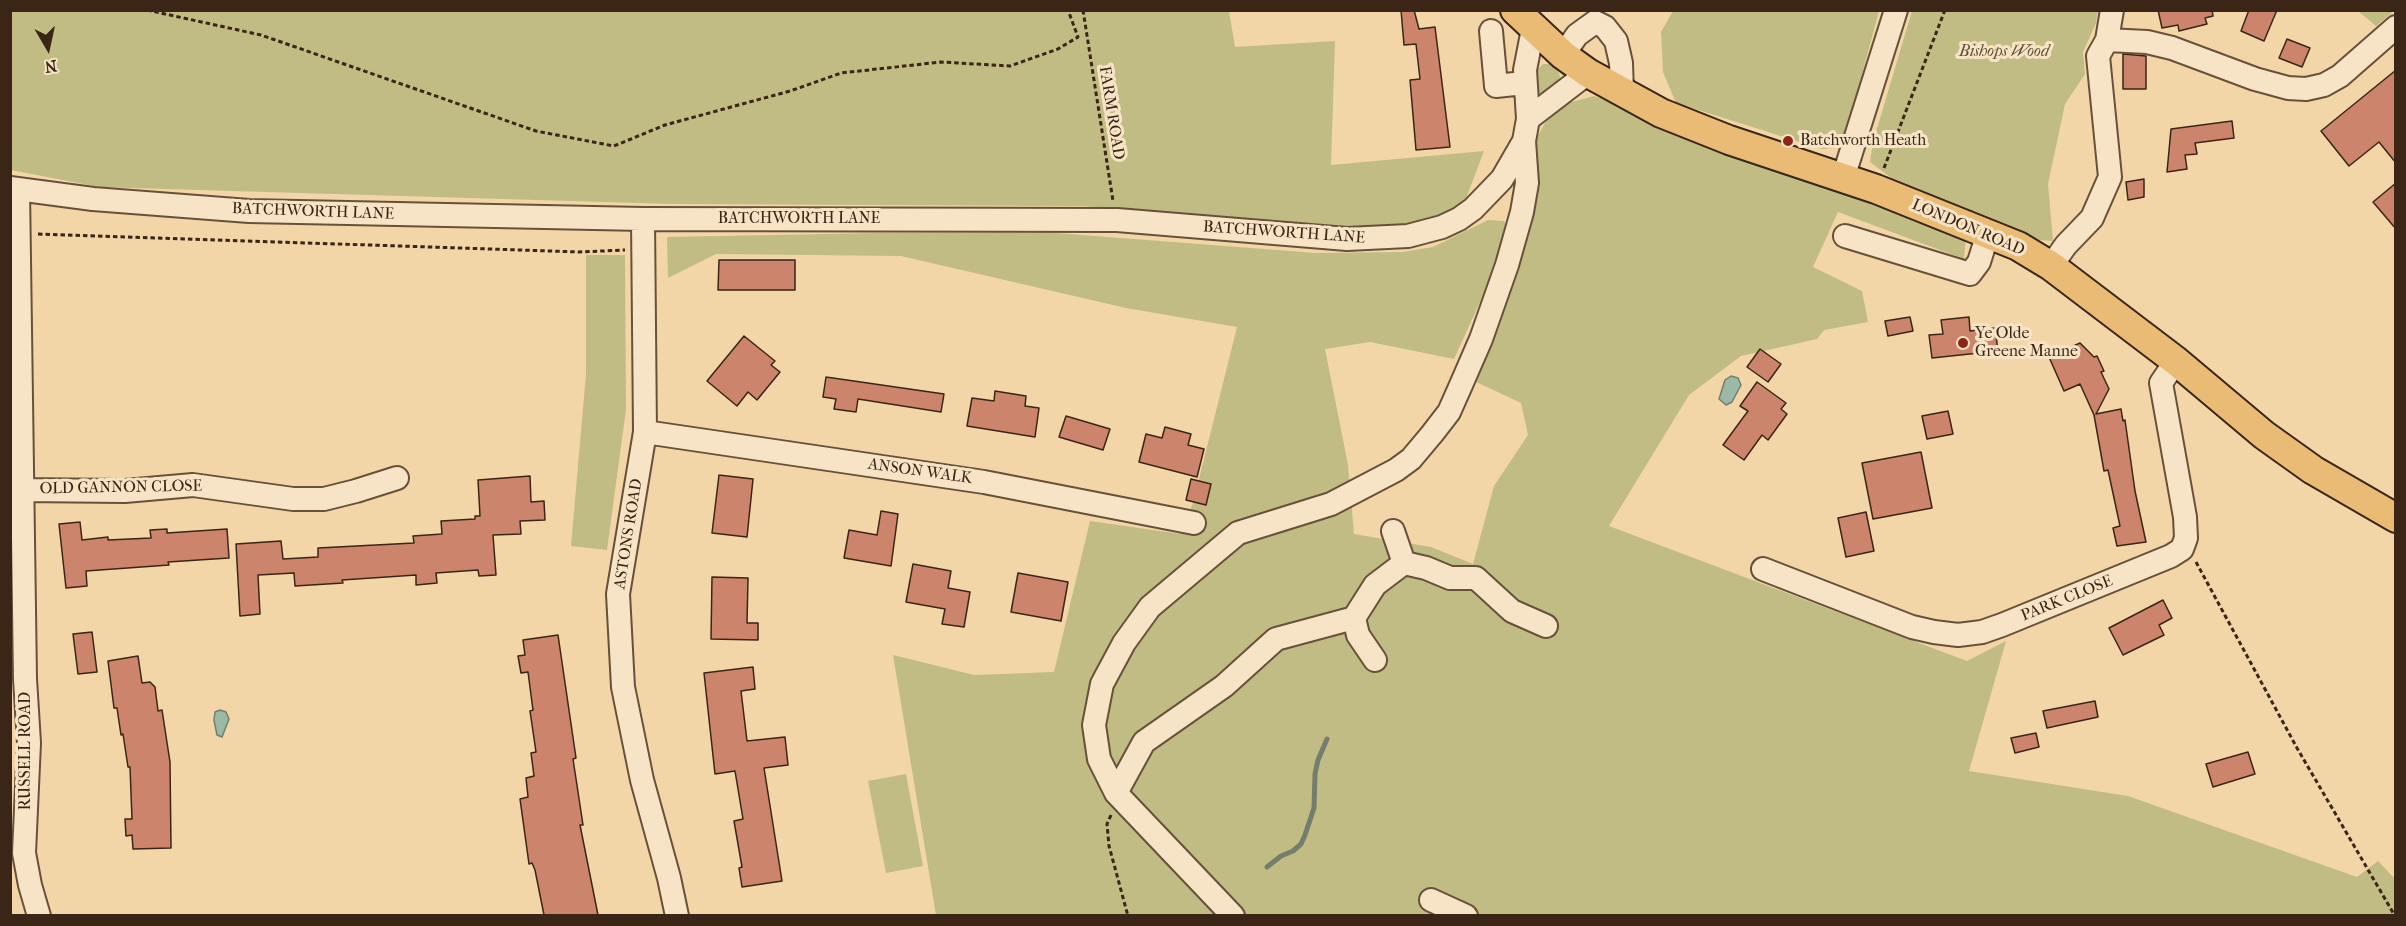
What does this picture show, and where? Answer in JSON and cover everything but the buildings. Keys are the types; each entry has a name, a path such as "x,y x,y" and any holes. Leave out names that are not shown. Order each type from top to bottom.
{"main road":[{"name":"LONDON ROAD","path":"1524,20 1563,55 1588,73 1661,113 1729,140 1843,178 1988,232 2018,246 2051,266 2176,361 2264,435 2322,475 2396,518"}],"street":[{"path":"2051,266 2066,245 2092,218 2110,177 2098,56 2107,40 2112,10"},
{"path":"1843,178 1896,11"},
{"path":"1563,55 1593,16 1616,41 1621,63 1622,93"},
{"path":"1233,915 1120,797 1099,759 1094,725 1102,684 1124,643 1150,607 1238,533 1331,504 1396,470 1411,459 1449,411 1481,339 1507,265 1527,183 1524,83 1528,50 1524,20"},
{"path":"2107,40 2147,42 2172,48 2255,79 2288,88 2306,89 2324,85 2340,76 2396,27"},
{"path":"1491,31 1496,86 1524,83"},
{"name":"BATCHWORTH LANE","path":"14,188 93,199 249,211 643,219 1117,220 1347,239 1408,237 1442,227 1473,209 1503,179 1526,130 1588,73"},
{"name":"RUSSELL ROAD","path":"14,188 18,233 16,467 21,490 25,679 29,743 24,853 28,878 39,915"},
{"path":"1488,195 1504,207 1517,229"},
{"name":"ASTONS ROAD","path":"643,219 645,432 618,594 623,687 642,780 677,915"},
{"path":"1845,236 1970,274 1979,262 1988,232"},
{"path":"2176,361 2163,376 2161,390 2185,517 2186,538 2182,549"},
{"name":"ANSON WALK","path":"645,432 984,482 1194,523"},
{"name":"OLD GANNON CLOSE","path":"21,490 125,492 193,485 293,499 324,499 397,478"},
{"path":"1393,531 1404,563"},
{"name":"PARK CLOSE","path":"1763,569 1912,627 1958,635 1982,632 2002,625 2156,563 2182,549"},
{"path":"1120,797 1144,742 1224,686 1276,639 1353,624 1375,585 1404,563 1430,560 1450,578 1476,578 1512,610 1546,626"},
{"path":"1353,624 1376,660"},
{"path":"1431,900 1466,915"}],"path":[{"path":"147,10 261,35 536,131 614,146 665,125 790,91 841,73 940,62 1010,66 1058,49 1078,37 1068,10"},
{"name":"FARM ROAD","path":"1083,10 1117,220"},
{"path":"1884,168 1945,10"},
{"path":"18,233 567,252 644,250"},
{"path":"2182,549 2199,564 2296,748 2396,915"},
{"path":"1120,797 1107,824 1109,846 1128,915"}],"green space":[{"path":"10,11 1229,11 1235,47 1335,41 1331,165 1484,151 1464,204 1427,220 1401,226 1367,229 1084,206 671,204 99,187 11,170"},
{"path":"1673,11 1879,11 1845,137 1835,148 1822,149 1676,103 1663,72 1661,32"},
{"name":"Bishops Wood","path":"1912,11 2098,11 2096,23 2083,52 2085,74 2065,104 2048,184 2053,241 2038,240 1898,183 1870,162 1873,142"},
{"path":"2358,11 2394,11 2376,26"},
{"path":"1543,64 1552,64 1560,76 1558,83 1542,94 1538,92 1535,72"},
{"path":"1594,96 1966,236 1964,259 1838,212 1813,267 1862,291 1868,322 1824,330 1817,339 1741,356 1689,395 1609,526 1967,661 2006,641 1969,771 2128,796 2357,877 2378,861 2395,879 2395,915 936,915 893,655 974,675 1054,672 1090,521 1181,534 1193,503 1237,327 1126,308 901,256 716,254 668,278 667,237 879,233 1056,233 1316,253 1402,252 1433,247 1488,220 1504,221 1507,227 1497,265 1454,359 1370,342 1325,349 1348,465 1354,534 1431,547 1473,564 1494,486 1528,435 1521,403 1472,380 1534,143 1545,123 1555,112 1568,103"},
{"path":"586,255 625,255 626,409 607,550 571,546 586,374"},
{"path":"906,774 923,866 886,873 868,781"}],"shaded area":[{"path":"1731,376 1738,378 1741,385 1732,402 1726,405 1719,399 1725,380"},
{"path":"220,710 226,712 229,719 222,737 217,735 214,720 215,712"}],"waterway":[{"path":"1267,867 1301,844 1314,808 1315,774 1327,739"}],"place":[{"name":"Batchworth Heath","path":"1788,141"},
{"name":"Ye Olde Greene Manne","path":"1963,343"}]}
